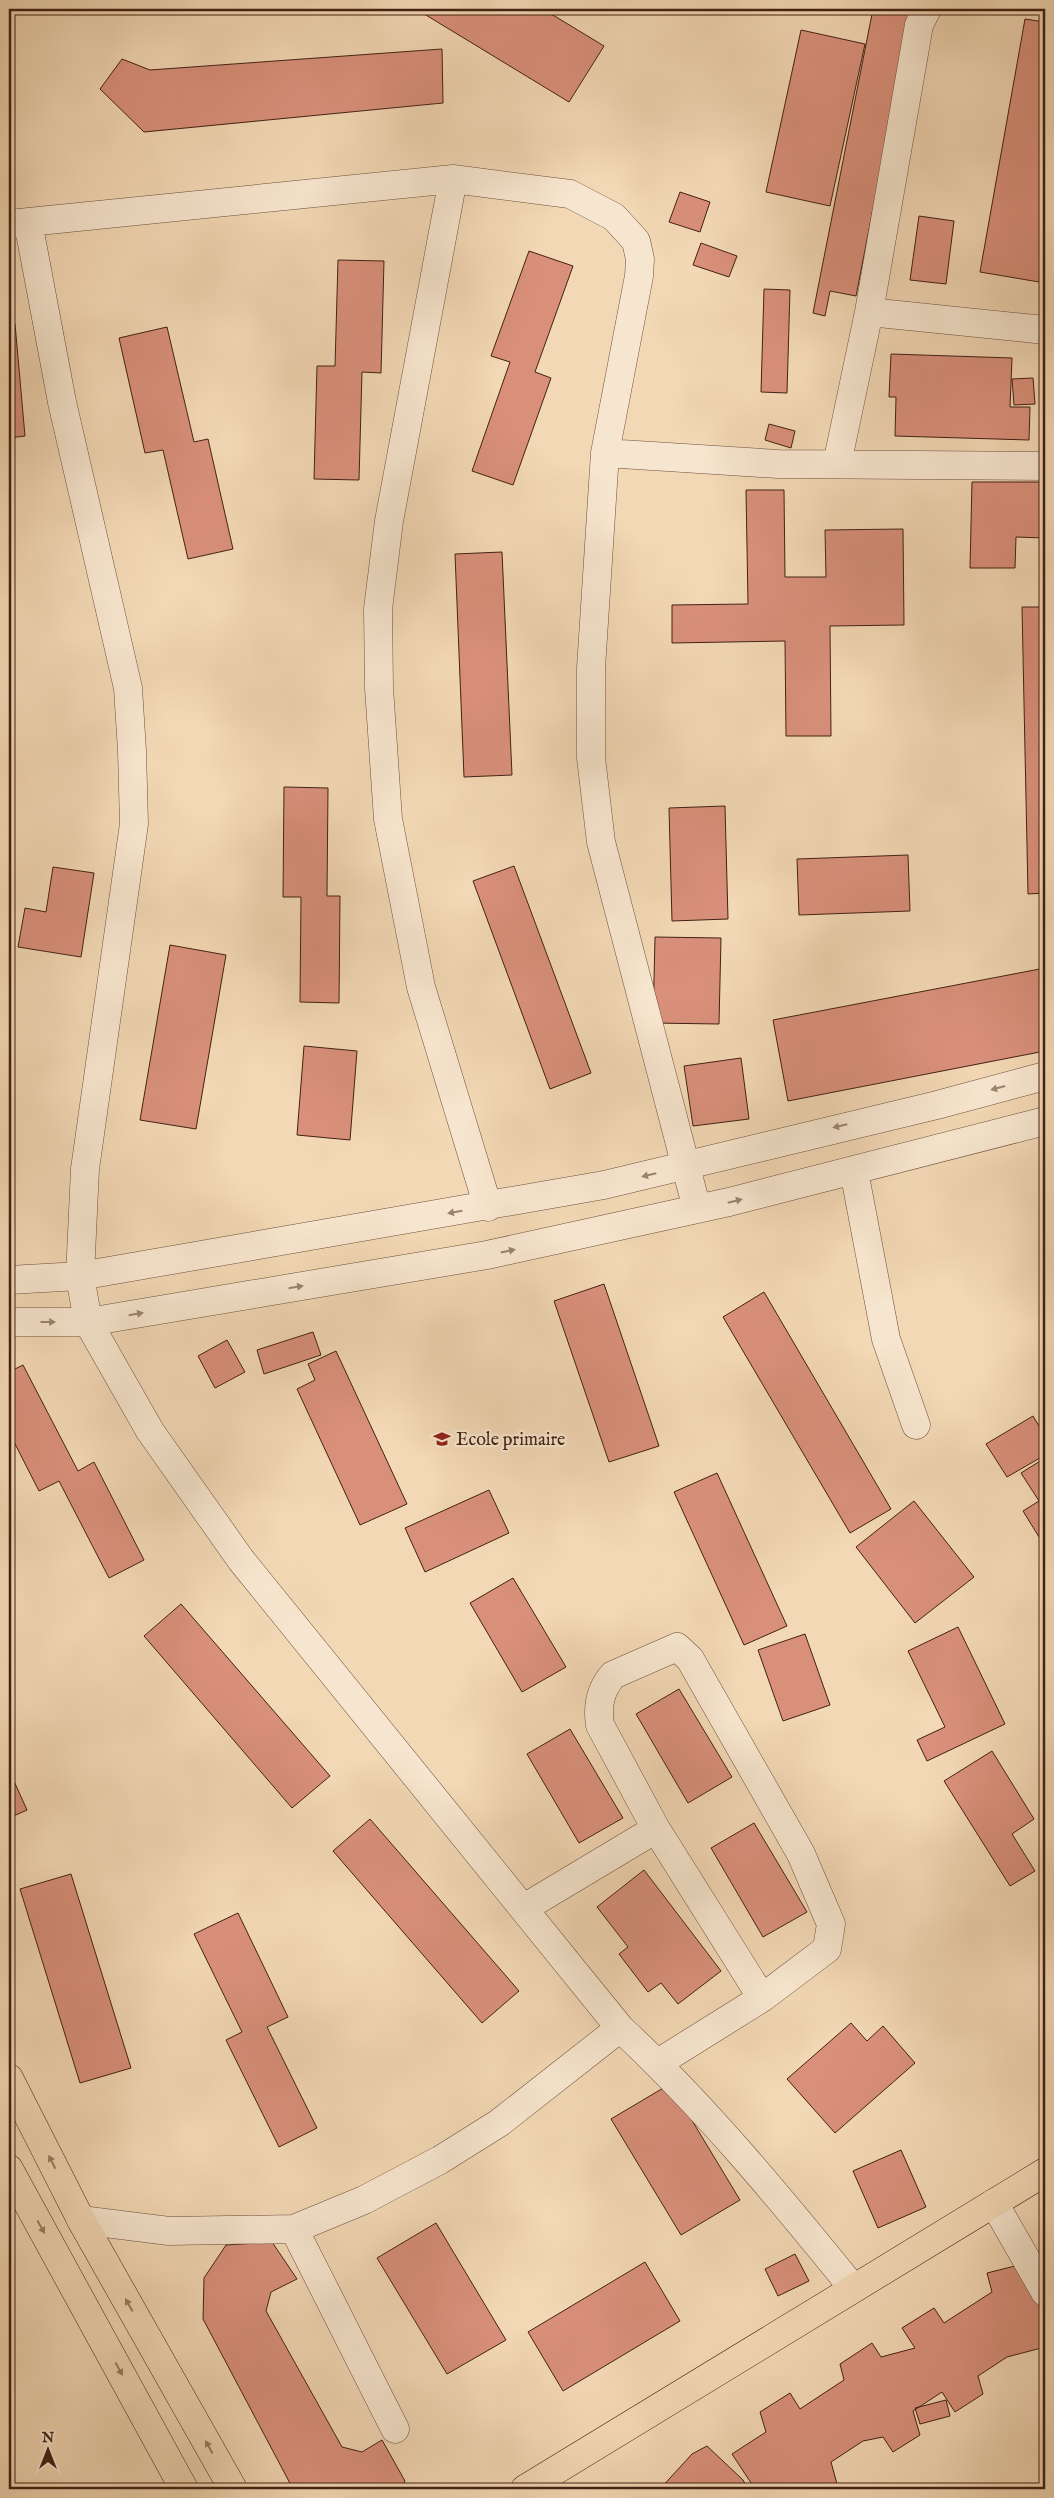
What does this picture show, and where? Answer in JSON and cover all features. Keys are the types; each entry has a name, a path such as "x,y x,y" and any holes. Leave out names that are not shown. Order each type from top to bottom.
{"main road":[{"path":"9,2078 81,2220 233,2489"},
{"path":"9,2169 184,2489"},
{"path":"525,2489 1045,2172"}],"street":[{"path":"837,464 869,312 919,25 927,9"},
{"path":"453,179 389,521 378,609 379,688 388,819 422,987 488,1207"},
{"path":"697,1209 688,1166 601,842 592,767 591,668 605,453 639,276 640,259 636,241 614,217 570,194 453,179 19,223 128,688 132,751 134,824 85,1169 80,1276 88,1322 150,1432 241,1560 620,2028 658,2063 773,2190 853,2288"},
{"path":"869,312 1045,330"},
{"path":"605,453 778,464 1045,466"},
{"path":"9,1280 80,1276 488,1207 604,1185 688,1166 1045,1076"},
{"path":"9,1322 88,1322 487,1255 618,1228 697,1209 854,1171 1045,1120"},
{"path":"854,1171 886,1339 916,1425"},
{"path":"658,2063 762,1998 827,1949 831,1924 801,1854 690,1659 676,1647 612,1675 606,1683 597,1708 600,1725 656,1829 762,1998"},
{"path":"524,1908 656,1829"},
{"path":"81,2220 169,2231 294,2229 364,2200 440,2160 499,2123 620,2028"},
{"path":"994,2203 1045,2292"},
{"path":"294,2229 395,2429"}],"building":[{"path":"124,9 159,9 159,11"},
{"path":"416,9 543,9 604,46 569,102"},
{"path":"873,9 912,9 856,296 830,291 825,316 813,313"},
{"path":"1025,19 1045,22 1045,283 980,272"},
{"path":"801,30 865,44 830,206 766,192"},
{"path":"442,49 443,103 144,132 100,89 122,59 150,70"},
{"path":"680,192 710,202 700,232 669,222"},
{"path":"919,216 954,221 946,284 910,280"},
{"path":"701,243 737,256 729,277 693,265"},
{"path":"529,251 573,266 535,372 551,378 513,485 472,471 510,362 491,356"},
{"path":"338,260 384,261 381,373 362,372 359,480 314,479 317,366 335,366"},
{"path":"764,289 790,290 787,393 761,392"},
{"path":"15,324 25,436 9,438 9,325"},
{"path":"167,327 194,442 208,439 233,549 188,559 163,450 145,453 119,338"},
{"path":"891,354 1012,358 1010,407 1030,407 1029,440 895,436 896,397 889,397"},
{"path":"1045,375 1045,429 1044,429"},
{"path":"1033,378 1035,404 1014,405 1012,379"},
{"path":"769,424 795,431 791,448 765,440"},
{"path":"972,482 1045,482 1045,538 1016,537 1015,568 970,568"},
{"path":"746,490 784,490 785,577 826,577 825,530 903,529 904,625 830,626 831,736 786,736 785,641 672,643 672,605 748,604"},
{"path":"502,552 512,775 464,777 455,554"},
{"path":"1022,607 1045,607 1045,893 1028,894"},
{"path":"284,787 328,788 327,896 340,896 339,1003 300,1002 301,897 283,897"},
{"path":"725,806 728,919 672,921 669,808"},
{"path":"908,855 910,911 799,915 797,859"},
{"path":"514,866 591,1073 550,1089 473,881"},
{"path":"53,867 94,873 81,957 18,947 25,908 46,912"},
{"path":"655,937 721,938 719,1024 653,1023"},
{"path":"170,945 226,955 196,1129 140,1120"},
{"path":"1045,968 1045,1051 788,1101 773,1020"},
{"path":"9,991 13,992 9,1026"},
{"path":"304,1046 357,1051 350,1140 297,1135"},
{"path":"741,1058 749,1119 693,1126 684,1066"},
{"path":"604,1284 659,1446 609,1462 554,1301"},
{"path":"764,1292 891,1509 850,1533 723,1317"},
{"path":"313,1332 321,1355 264,1374 257,1350"},
{"path":"227,1340 245,1372 215,1388 198,1356"},
{"path":"336,1351 407,1504 360,1525 297,1389 315,1380 308,1364"},
{"path":"23,1365 78,1471 94,1462 144,1560 109,1578 59,1481 39,1491 9,1432 9,1372"},
{"path":"1033,1416 1045,1436 1045,1455 1007,1477 986,1444"},
{"path":"1045,1458 1044,1545 1023,1511 1039,1501 1021,1473"},
{"path":"717,1473 787,1626 744,1645 674,1492"},
{"path":"489,1490 509,1533 425,1572 405,1528"},
{"path":"914,1501 974,1577 915,1623 856,1547"},
{"path":"513,1578 566,1667 522,1692 470,1603"},
{"path":"181,1604 330,1776 292,1808 144,1636"},
{"path":"958,1627 1005,1724 927,1761 917,1740 945,1727 908,1651"},
{"path":"805,1634 830,1705 783,1721 758,1650"},
{"path":"679,1689 732,1777 688,1803 636,1714"},
{"path":"570,1729 623,1818 579,1843 527,1754"},
{"path":"992,1751 1034,1819 1012,1834 1035,1871 1010,1886 944,1781"},
{"path":"9,1770 27,1810 9,1818"},
{"path":"370,1819 519,1991 482,2023 333,1851"},
{"path":"754,1823 807,1912 763,1937 711,1848"},
{"path":"644,1870 721,1971 678,2004 661,1983 648,1992 619,1954 628,1947 597,1907"},
{"path":"71,1874 131,2068 80,2083 20,1889"},
{"path":"238,1913 288,2017 267,2027 317,2128 279,2147 226,2040 242,2032 194,1934"},
{"path":"851,2023 867,2041 883,2026 915,2063 835,2133 787,2079"},
{"path":"670,2084 740,2200 681,2235 611,2119"},
{"path":"901,2150 926,2207 878,2228 853,2171"},
{"path":"436,2223 506,2340 447,2374 377,2258"},
{"path":"272,2242 297,2279 271,2292 266,2311 342,2447 362,2452 382,2440 405,2481 400,2489 293,2489 203,2319 204,2278 226,2245"},
{"path":"795,2254 809,2281 778,2296 765,2269"},
{"path":"645,2262 680,2321 563,2391 528,2332"},
{"path":"1019,2265 1035,2289 1045,2330 1045,2347 1007,2357 978,2376 983,2394 955,2412 942,2392 913,2411 920,2435 893,2452 883,2437 863,2441 831,2462 837,2484 819,2489 755,2489 732,2454 766,2432 760,2412 790,2393 800,2409 844,2380 840,2364 872,2343 881,2357 915,2348 902,2328 934,2308 944,2323 992,2292 987,2273"},
{"path":"946,2400 950,2416 920,2424 915,2408"},
{"path":"707,2446 743,2480 748,2489 660,2489 692,2454"}],"place":[{"name":"Ecole primaire","path":"442,1439"}]}
